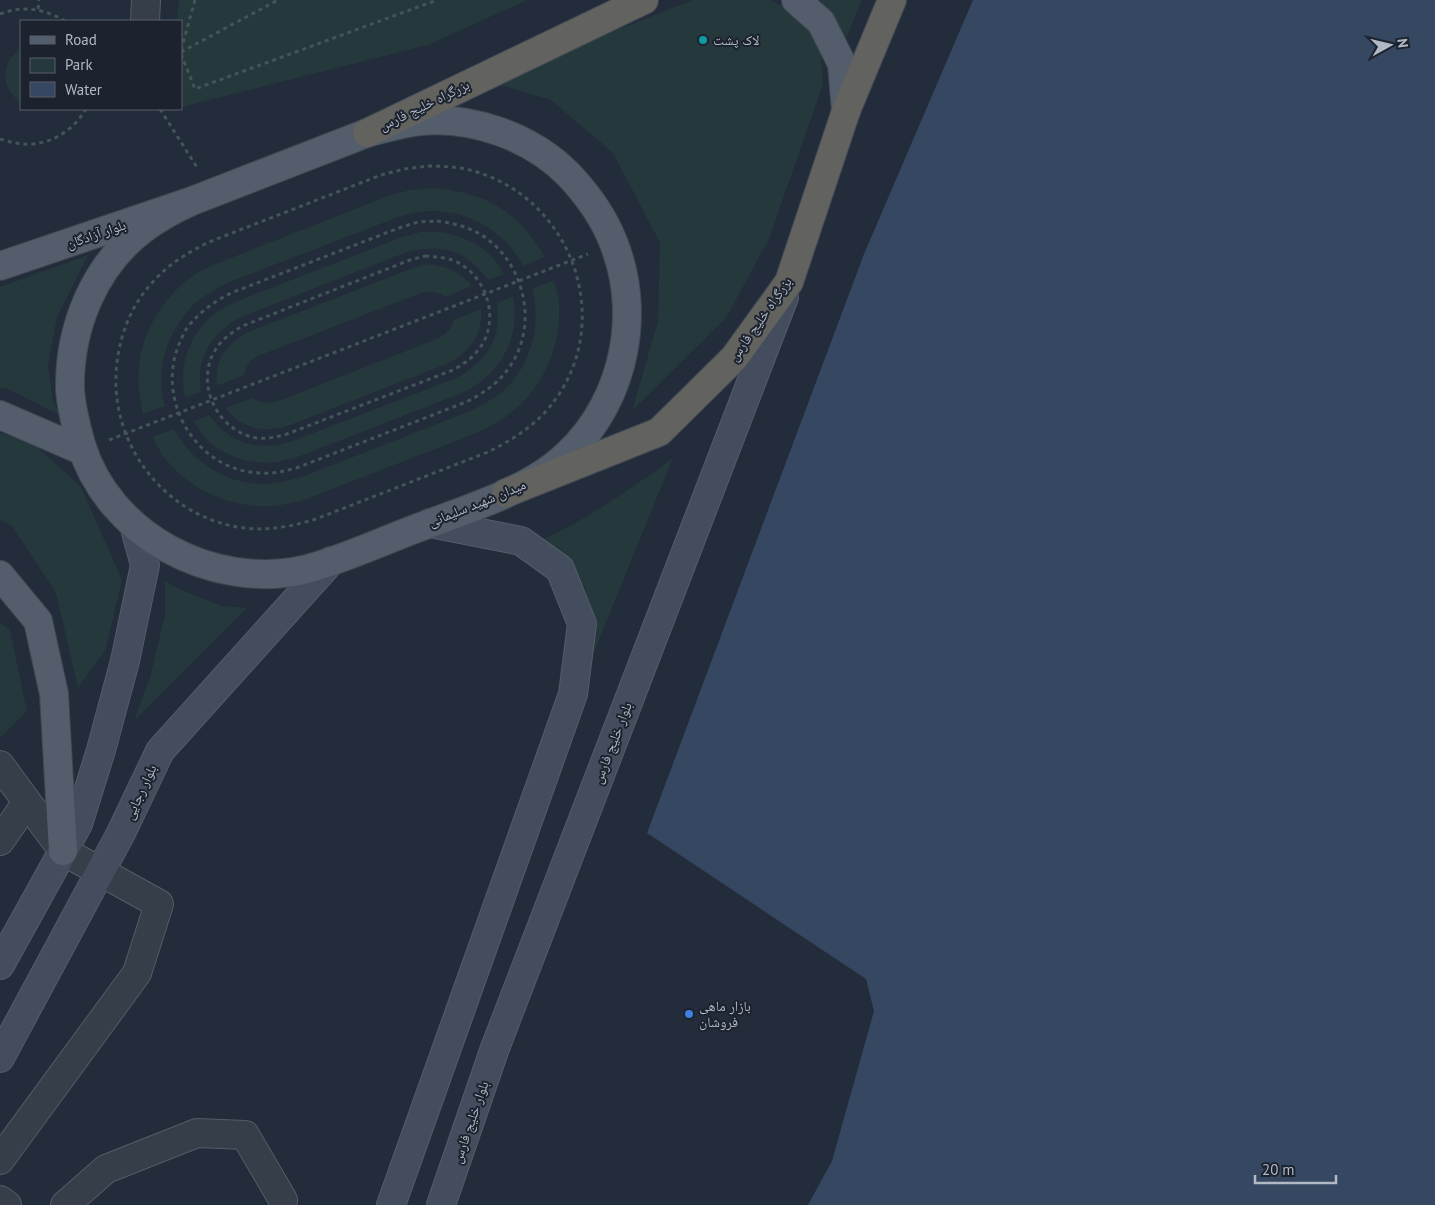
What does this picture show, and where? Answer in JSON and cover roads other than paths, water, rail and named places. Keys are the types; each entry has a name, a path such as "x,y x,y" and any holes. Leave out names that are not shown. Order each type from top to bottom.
{"highway":[{"name":"بزرگراه خلیج فارس","path":"366,133 644,0"},
{"name":"بزرگراه خلیج فارس","path":"506,493 660,432 734,358 789,282 846,111 892,0"}],"main road":[{"path":"796,0 821,22 842,64 846,111"},
{"name":"میدان شهید سلیمانی","path":"454,121 484,127 512,137 545,156 563,169 584,191 601,216 614,244 623,273 627,302 626,333 621,363 612,392 597,418 579,442 557,463 532,480 506,493 430,523 303,570 273,574 243,573 213,568 185,558 158,543 134,525 113,503 100,484 83,451 74,422 70,392 71,362 75,339 86,303 100,276 119,252 135,236 165,214 202,197 366,133 394,125 417,122 454,121"},
{"name":"بلوار آزادگان","path":"0,266 202,197"},
{"name":"بلوار خلیج فارس","path":"441,1205 499,1038 789,282"},
{"path":"0,415 83,451"},
{"path":"391,1205 573,694 582,624 560,570 521,541 430,523"},
{"path":"0,965 78,824 101,750 125,662 145,565 134,525"},
{"name":"بلوار رجایی","path":"0,1058 121,833 160,751 331,561"},
{"path":"0,575 38,621 54,694 63,851"}],"street":[{"path":"145,20 146,0"},
{"path":"0,765 63,851 159,904 137,973 0,1160"},
{"path":"0,841 27,802"},
{"path":"65,1205 106,1169 198,1133 245,1135 283,1200"},
{"path":"0,1200 7,1205"}],"water":[{"path":"973,0 1435,0 1435,1205 808,1205 832,1161 874,1011 866,979 647,833 864,254"}],"place":[{"name":"لاک پشت","path":"703,40"},
{"name":"بازار ماهی فروشان","path":"689,1014"}]}
